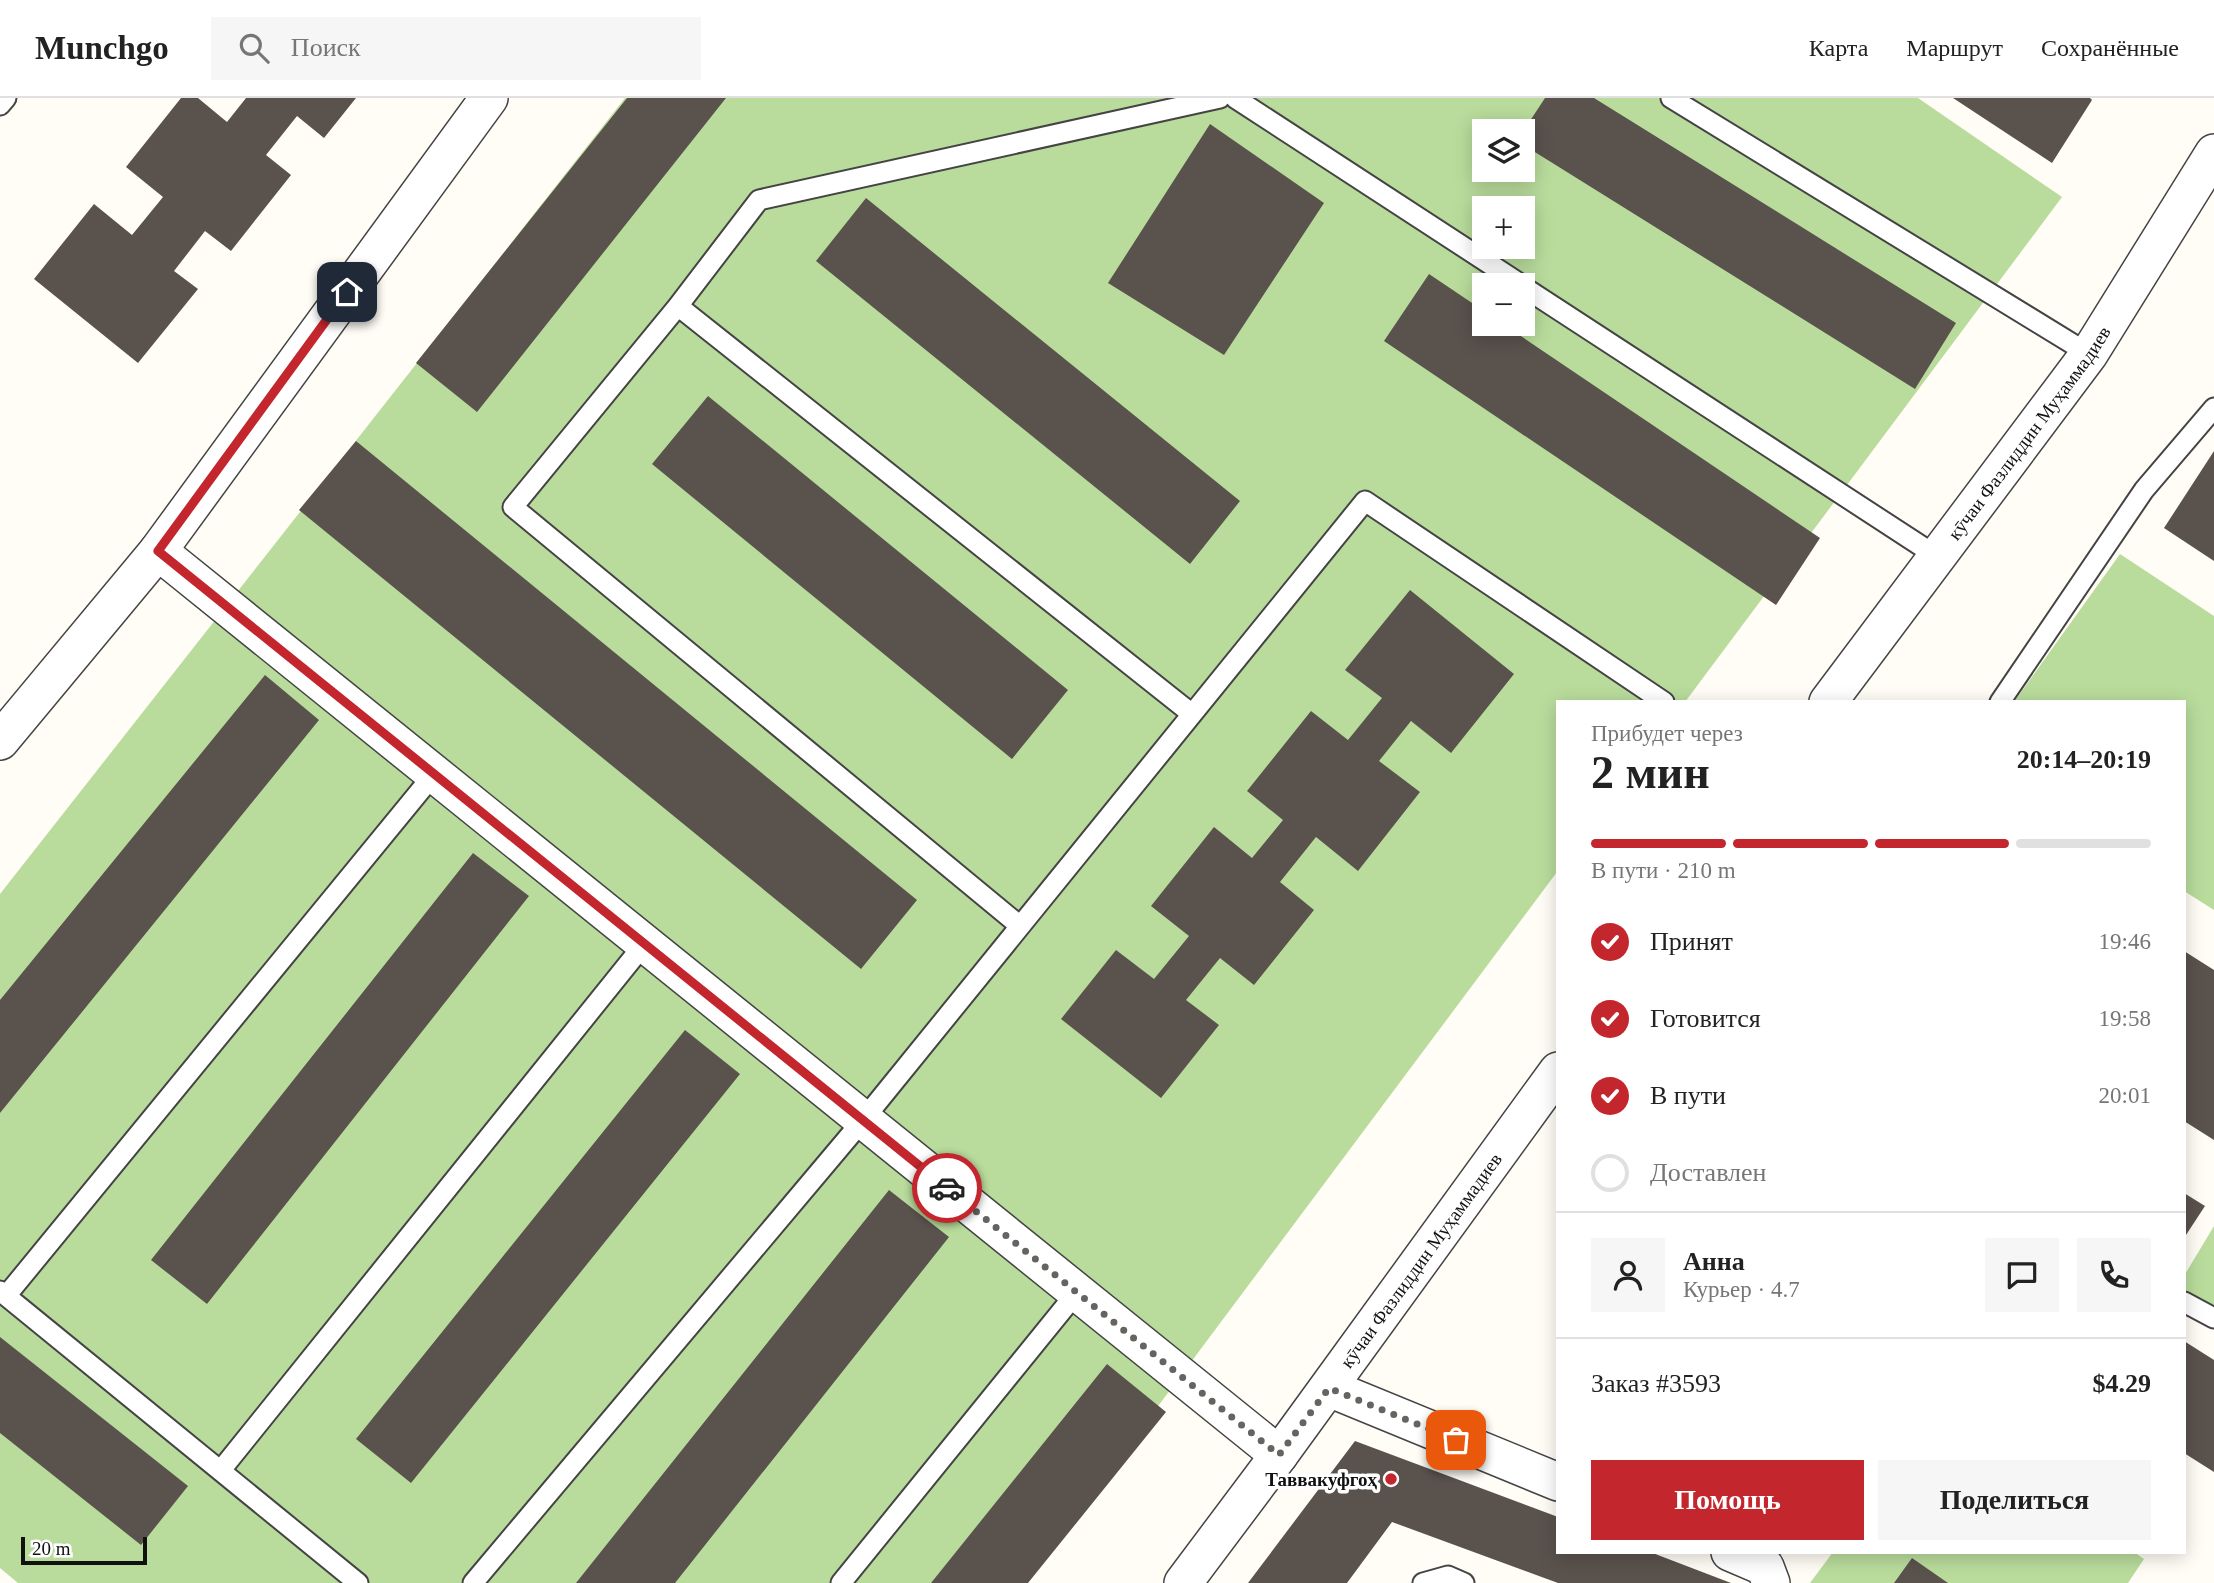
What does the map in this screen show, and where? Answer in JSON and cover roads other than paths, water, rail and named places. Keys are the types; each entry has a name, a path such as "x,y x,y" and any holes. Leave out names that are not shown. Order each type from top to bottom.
{"street":[{"path":"0,741 158,551 489,98"},
{"name":"кӯчаи Фазлиддин Муҳаммадиев","path":"1830,700 2090,354 2214,153"},
{"path":"158,551 1279,1455"},
{"name":"кӯчаи Фазлиддин Муҳаммадиев","path":"1183,1583 1329,1388 1556,1074"},
{"path":"1329,1388 1556,1481"},
{"path":"1735,1554 1765,1567 1772,1583"}],"lane":[{"path":"0,105 6,98"},
{"path":"1020,926 513,507 678,306 759,200 1220,98"},
{"path":"1235,98 1502,273"},
{"path":"1671,98 2090,354"},
{"path":"1535,294 1938,557"},
{"path":"678,306 1192,714"},
{"path":"2001,700 2144,490 2214,408"},
{"path":"473,1583 863,1120 1364,501 1661,700"},
{"path":"358,1583 3,1293 434,774"},
{"path":"221,1470 645,943"},
{"path":"841,1583 1077,1293"},
{"path":"2186,1303 2214,1318"},
{"path":"1423,1583 1448,1576 1464,1583"}],"place":[{"name":"Таввакуфгоҳ","path":"1391,1479"}]}
